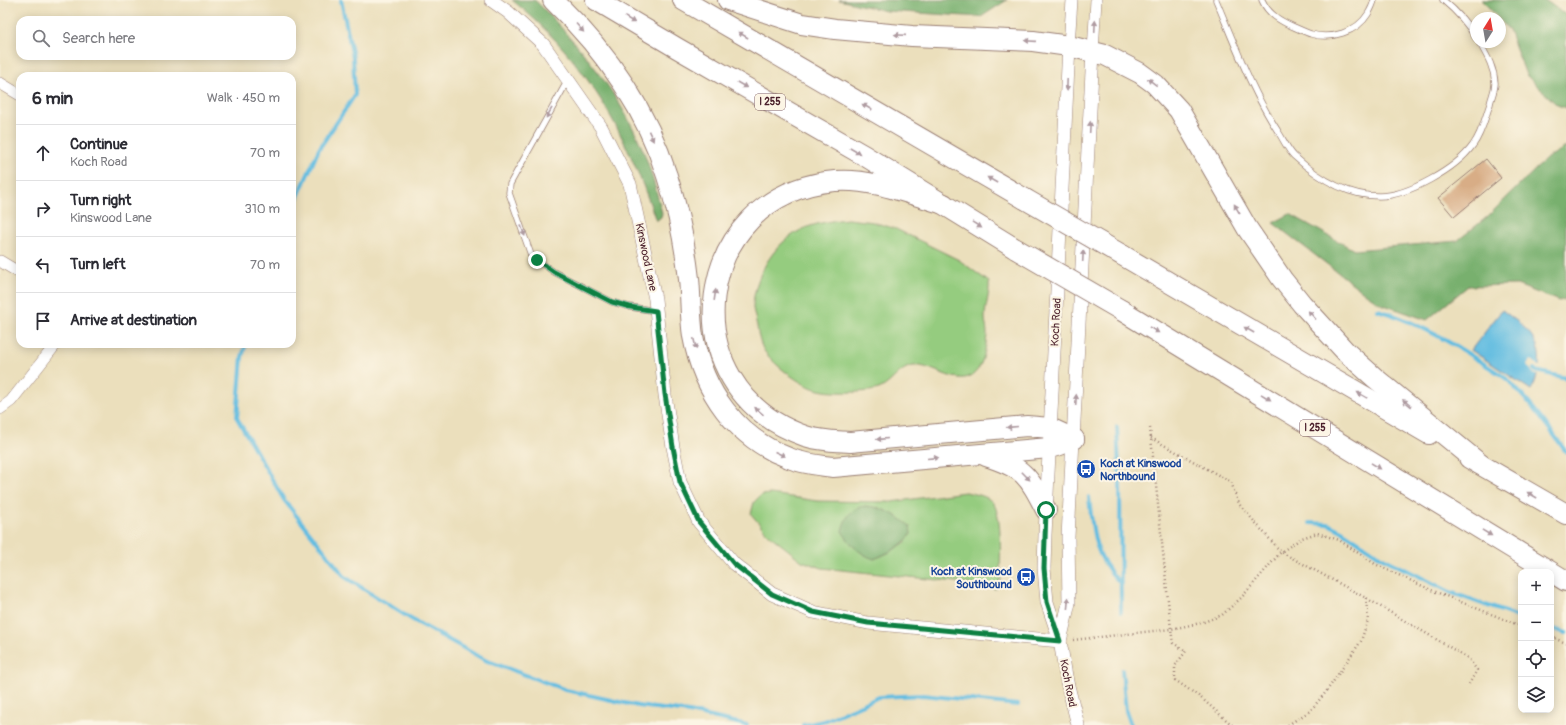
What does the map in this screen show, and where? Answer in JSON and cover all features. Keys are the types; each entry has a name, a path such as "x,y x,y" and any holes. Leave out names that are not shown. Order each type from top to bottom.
{"highway":[{"path":"553,0 597,47 614,69 634,101 656,145 673,196 684,242 689,280 693,336 699,362 708,386 719,404 748,435 767,448 790,459 833,467 1049,448 1074,439"},
{"name":"I 255","path":"596,0 944,204 1016,249 1265,396 1391,475 1566,581"},
{"path":"683,0 1566,514"},
{"path":"728,0 802,24 835,29 912,36 1033,41 1069,46 1105,55 1140,73 1155,84 1179,110 1248,228 1282,279 1302,304 1346,352 1369,373 1480,464"},
{"path":"944,204 877,185 836,181 799,188 768,205 752,218 739,232 722,266 713,307 714,326 718,345 725,366 736,386 749,402 765,416 785,428 825,441 850,442 1027,426 1050,428 1074,439"},
{"path":"979,454 1009,464 1023,473 1033,484 1046,510"}],"street":[{"name":"Kinswood Lane","path":"491,0 508,12 543,44 601,127 630,184 654,292 665,394 680,482 699,522 734,564 772,594 813,612 868,623 1060,641"},
{"name":"Koch Road","path":"1072,0 1044,568 1047,602 1060,641 1067,682 1078,725"},
{"name":"Koch Road","path":"1060,641 1069,602 1068,537 1096,0"},
{"path":"0,83 16,93"},
{"path":"0,261 16,271"},
{"path":"0,409 11,401 53,348"}],"lane":[{"path":"1216,0 1255,91 1269,118 1293,155 1313,172 1333,184 1355,193 1380,196 1406,192 1433,178 1458,161 1472,146 1483,127 1495,85 1492,64 1483,48"},
{"path":"1262,0 1271,15 1312,34 1330,36 1347,32 1364,20 1374,4 1374,0"},
{"path":"1443,0 1450,5 1470,30"},
{"path":"568,79 510,184 509,193 531,255 554,272 612,302 630,307 656,311"}],"path":[{"path":"1150,428 1170,629 1173,643 1186,651 1175,666 1175,680 1200,697 1232,725"},
{"path":"1151,438 1231,482 1239,504 1281,552 1366,598 1468,658 1477,670 1469,684"},
{"path":"1060,641 1170,629 1201,623 1222,615 1241,598 1281,552 1302,538 1317,533 1339,540 1375,564 1431,590 1518,625"},
{"path":"1288,725 1310,711 1326,692 1361,640 1368,620 1366,598"},
{"path":"1554,638 1566,643"}],"green space":[{"path":"512,0 534,0 537,2 599,73 625,113 636,133 648,162 662,213 661,217 656,221 631,157 617,128 600,99 582,72 562,47"},
{"path":"839,0 1007,0 981,17 886,11"},
{"path":"1482,0 1545,0 1566,15 1566,108 1557,105 1526,75 1509,30 1506,27 1506,12 1493,12"},
{"path":"1566,147 1566,299 1559,301 1517,285 1468,286 1427,320 1381,304 1273,223 1290,214 1354,250 1457,241 1487,217 1547,158"},
{"path":"848,219 873,222 896,229 959,260 989,282 985,314 987,333 984,356 978,370 973,375 967,378 959,378 924,367 913,366 904,369 881,388 876,390 829,392 809,387 800,382 772,361 767,355 761,343 753,308 759,278 769,259 783,242 797,232 818,224"},
{"path":"965,492 980,495 990,500 996,509 1000,528 1000,580 996,589 957,582 822,568 802,561 768,534 751,514 754,502 761,495 771,494 817,501 891,502","holes":["878,507 904,522 906,542 888,553 874,559"]},
{"path":"865,506 878,508 899,518 910,526 911,534 899,546 874,559 859,551 848,540 842,531 849,514 860,507"}],"water":[{"path":"1502,310 1530,333 1538,348 1539,367 1531,390 1471,350"}],"pier":[{"path":"1531,360 1536,365 1541,367 1539,376 1534,374 1527,365"}],"building":[{"path":"1486,159 1501,178 1454,217 1438,198"}],"waterway":[{"path":"296,201 319,149 355,95 353,58 341,0"},
{"path":"1378,310 1431,332 1506,378 1546,424 1566,452"},
{"path":"245,348 242,357 237,418 284,500 345,577 411,619 485,660 566,690 638,706 689,712 747,725"},
{"path":"1534,369 1536,371 1566,378"},
{"path":"1117,427 1120,485 1121,612"},
{"path":"1089,497 1093,532 1099,552 1110,572 1119,582"},
{"path":"1310,523 1328,524 1342,531 1381,557 1450,592 1518,617"},
{"path":"1554,629 1566,633"},
{"path":"1122,670 1126,711 1131,725"},
{"path":"803,725 824,721 879,697 923,695 1018,705"}],"place":[{"name":"Koch at Kinswood Northbound","path":"1086,469"},
{"name":"Koch at Kinswood Southbound","path":"1026,577"}],"route":[{"path":"537,260 554,272 612,302 630,307 656,311 665,394 680,482 699,522 734,564 772,594 813,612 868,623 1060,641 1047,602 1044,568 1046,510"}]}
